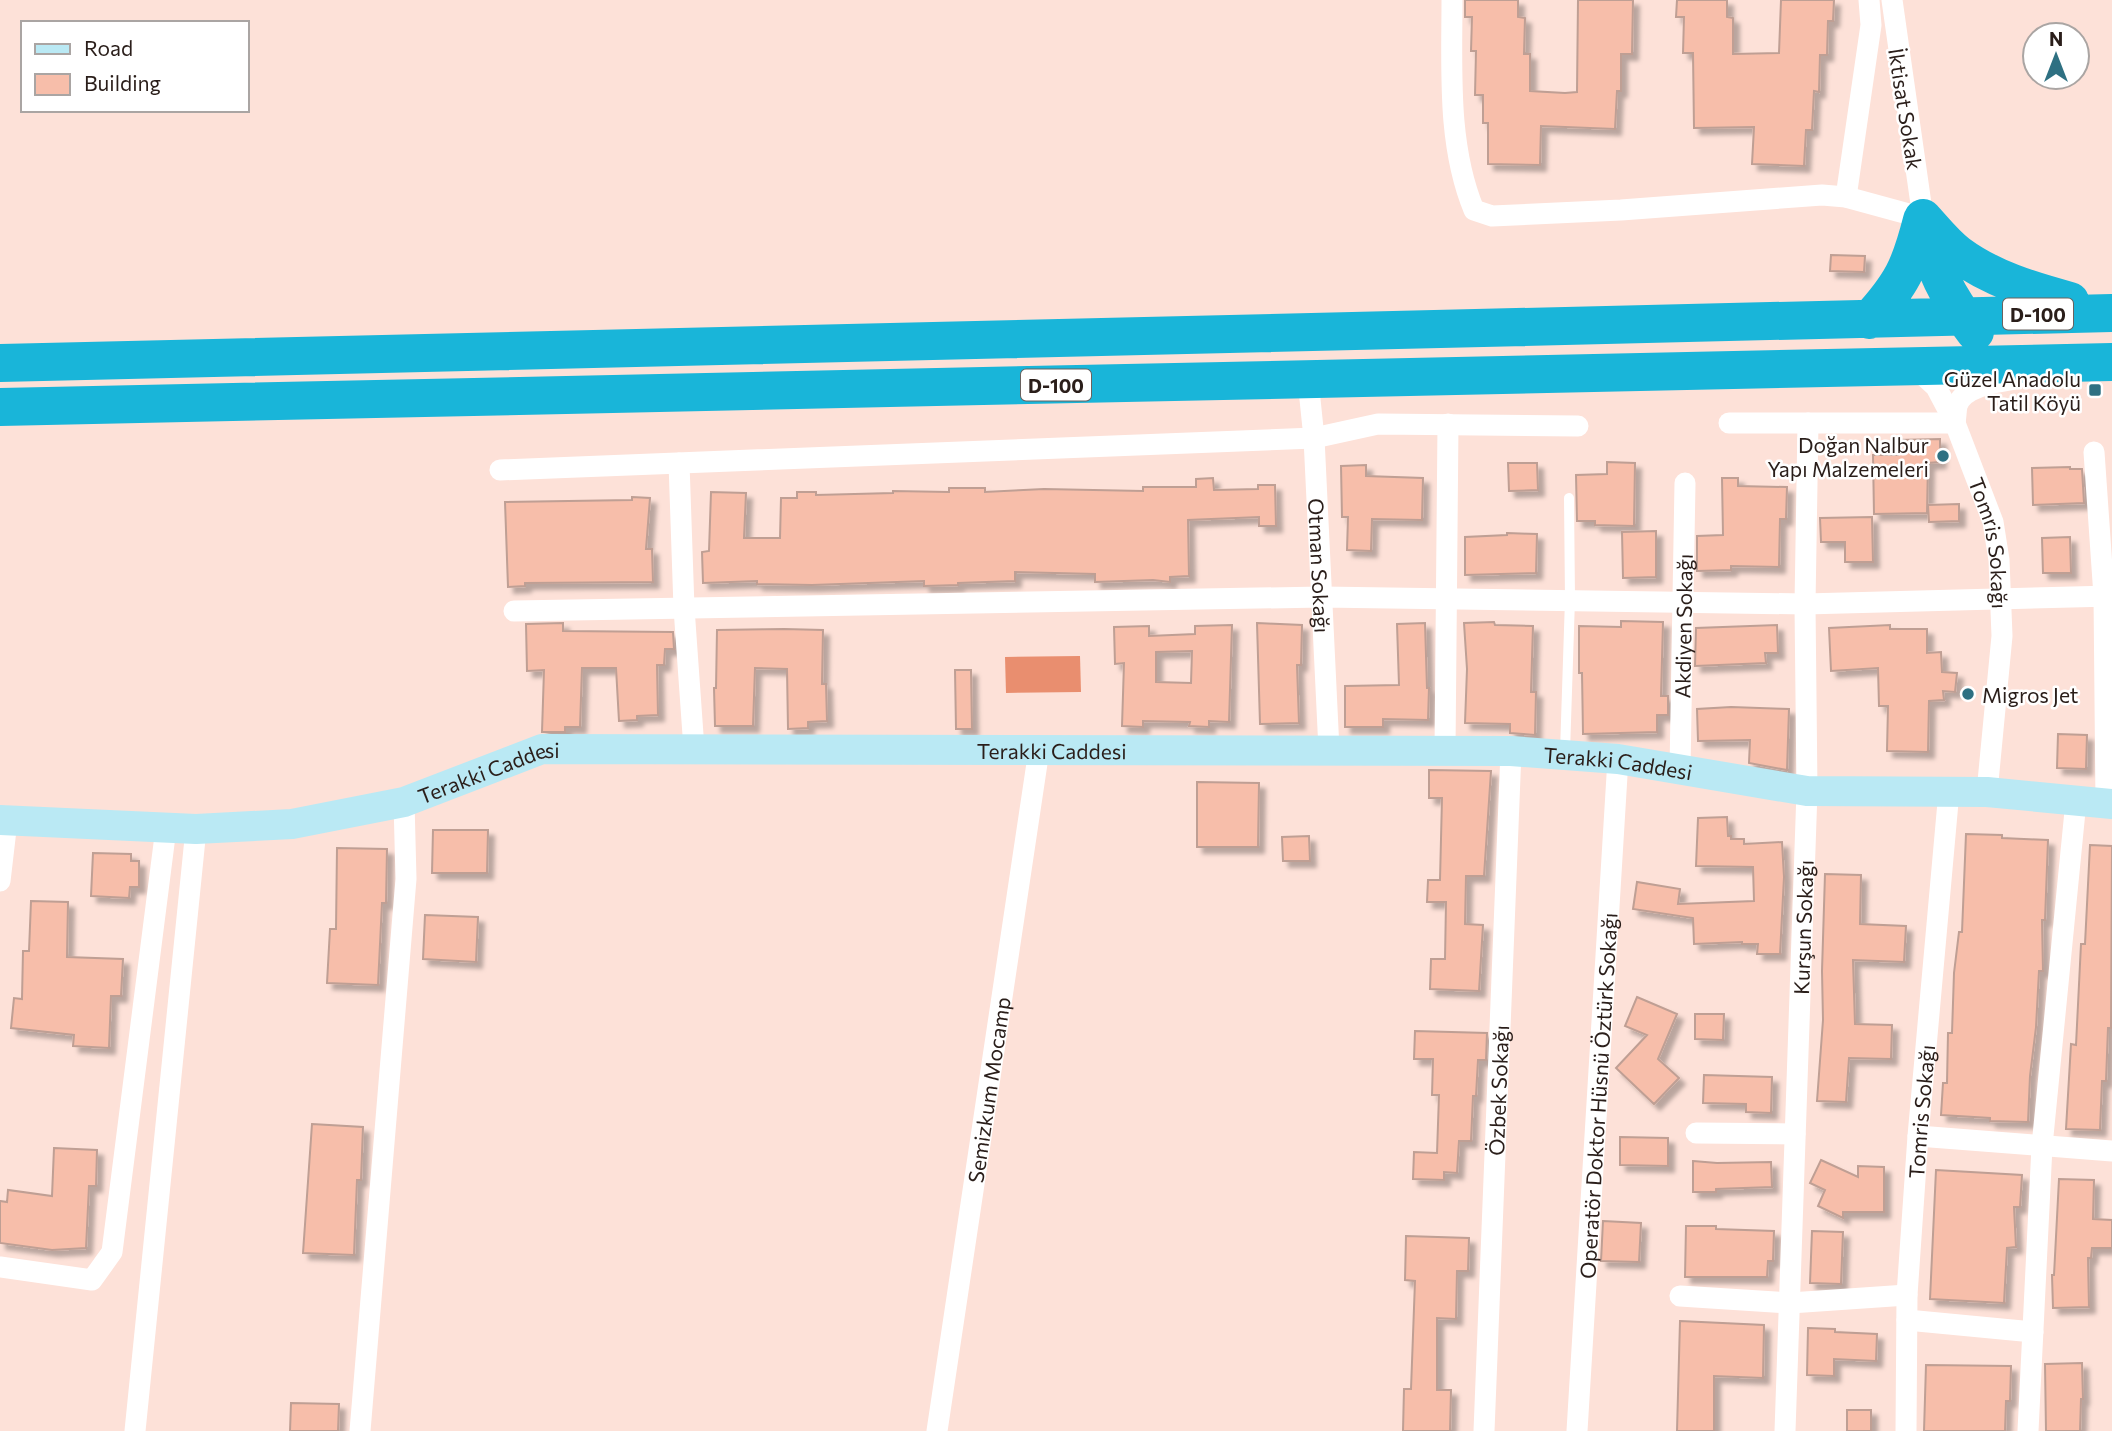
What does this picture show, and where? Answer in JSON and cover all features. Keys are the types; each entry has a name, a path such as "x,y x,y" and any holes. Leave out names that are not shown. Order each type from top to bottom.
{"highway":[{"path":"1923,218 1956,253 2019,287 2112,312"},
{"path":"1923,218 1932,261 1944,286 1963,317 2002,365"},
{"path":"1869,320 1900,283 1912,259 1923,218"},
{"name":"D-100","path":"0,363 1869,320 2112,312"},
{"name":"D-100","path":"0,407 2098,362"}],"street":[{"path":"1452,0 1452,98 1464,186 1474,210 1492,216 1621,210 1822,195 1846,197 1923,218"},
{"path":"1846,197 1871,24 1869,0"},
{"name":"İktisat Sokak","path":"1892,0 1923,218"},
{"path":"1729,423 1955,424 1957,406 1964,395 1992,383 2098,362"},
{"name":"Tomris Sokağı","path":"1913,366 1936,387 1955,424 1993,522 1999,560 2001,650 1987,792"},
{"name":"Otman Sokağı","path":"1308,380 1314,439 1329,750"},
{"name":"Kurşun Sokağı","path":"1785,1431 1807,790 1805,604 1808,424"},
{"path":"500,470 1314,439 1378,425 1578,426"},
{"path":"1445,751 1448,425"},
{"path":"2094,452 2108,596 2109,803"},
{"path":"679,463 684,608 694,749"},
{"name":"Akdiyen Sokağı","path":"1680,770 1685,483"},
{"path":"514,611 1322,597 1805,604 2108,596"},
{"name":"Terakki Caddesi","path":"3,820 196,829 292,824 404,802 542,749 1511,751 1618,760 1807,790 1949,790 2109,803"},
{"name":"Semizkum Mocamp","path":"937,1431 1039,750"},
{"name":"Özbek Sokağı","path":"1484,1431 1511,751"},
{"name":"Operatör Doktor Hüsnü Öztürk Sokağı","path":"1577,1431 1618,760"},
{"name":"Tomris Sokağı","path":"1906,1431 1907,1295 1918,1136 1949,790"},
{"path":"2028,1431 2042,1146 2076,801"},
{"path":"360,1431 406,879 404,802"},
{"path":"0,881 3,820"},
{"path":"0,1267 92,1280 112,1252 166,828"},
{"path":"135,1431 196,829"},
{"path":"1696,1133 1795,1134"},
{"path":"1918,1136 2112,1151"},
{"path":"1680,1296 1790,1303 1907,1295"},
{"path":"1907,1320 2033,1332"}],"lane":[{"path":"1565,755 1570,600 1569,498"}],"shaded area":[{"path":"1080,656 1081,692 1006,693 1005,657"}],"building":[{"path":"1465,0 1518,0 1518,17 1525,18 1524,54 1530,54 1530,91 1565,93 1577,92 1578,0 1633,0 1632,54 1621,54 1621,91 1617,91 1615,129 1541,126 1540,165 1488,164 1488,123 1483,123 1483,95 1475,95 1476,51 1471,51 1472,17 1465,17"},
{"path":"1677,0 1727,0 1727,17 1733,18 1733,54 1779,53 1781,0 1834,0 1833,21 1828,21 1827,55 1820,55 1819,92 1814,91 1812,130 1806,130 1804,166 1752,164 1754,127 1694,128 1693,53 1683,53 1684,17 1676,17"},
{"path":"1831,255 1865,256 1864,272 1830,271"},
{"path":"1940,439 1940,462 1928,463 1927,513 1874,514 1873,455 1898,455 1897,440"},
{"path":"1607,462 1635,463 1634,526 1595,525 1595,521 1577,521 1576,475 1607,474"},
{"path":"1508,463 1537,463 1538,490 1509,491"},
{"path":"1366,465 1366,476 1423,478 1422,520 1372,519 1371,551 1347,550 1348,517 1342,517 1341,466"},
{"path":"2032,468 2082,469 2084,503 2033,505"},
{"path":"1213,478 1214,490 1258,489 1258,485 1275,485 1276,526 1259,526 1259,517 1188,520 1189,576 1170,577 1170,582 1095,582 1095,574 1015,572 1015,581 958,585 924,586 924,581 812,585 757,584 757,581 703,583 702,552 709,551 711,492 746,493 744,538 780,538 781,498 797,498 797,492 816,492 816,495 893,491 949,492 949,488 985,488 985,492 1044,489 1143,491 1143,487 1196,487 1196,479"},
{"path":"1722,478 1738,478 1738,486 1787,487 1786,519 1780,519 1779,567 1731,566 1731,570 1697,571 1697,536 1723,535"},
{"path":"632,497 650,498 646,549 652,549 653,582 525,583 525,586 508,587 505,502 632,500"},
{"path":"1959,504 1959,521 1929,522 1928,505"},
{"path":"1872,517 1873,562 1845,562 1845,542 1821,542 1820,518"},
{"path":"1656,531 1656,577 1623,578 1622,532"},
{"path":"1507,533 1537,534 1536,573 1465,575 1465,537"},
{"path":"2070,537 2071,573 2043,573 2042,538"},
{"path":"1621,621 1663,622 1661,696 1668,696 1668,715 1657,715 1657,732 1583,734 1579,626 1621,627"},
{"path":"1494,622 1495,625 1533,626 1531,692 1536,692 1535,735 1510,733 1510,724 1465,723 1467,669 1464,623"},
{"path":"563,623 563,631 673,632 674,649 665,649 664,665 657,665 658,715 637,716 637,720 619,721 616,668 582,668 580,727 565,727 565,732 542,732 544,670 527,671 526,624"},
{"path":"1257,623 1302,625 1301,665 1297,665 1299,723 1260,724"},
{"path":"1425,623 1428,720 1383,719 1383,727 1345,727 1345,686 1399,685 1397,624"},
{"path":"1232,625 1229,722 1209,721 1209,727 1189,726 1190,722 1143,721 1143,727 1122,726 1124,663 1115,664 1114,627 1149,626 1149,636 1195,634 1195,626","holes":["1192,651 1191,683 1156,682 1156,652"]},
{"path":"1777,625 1778,653 1765,653 1766,663 1695,666 1696,628"},
{"path":"1890,625 1890,629 1927,629 1927,653 1941,652 1942,672 1957,673 1955,692 1943,691 1944,700 1929,701 1928,752 1887,751 1888,706 1879,706 1878,668 1831,671 1829,628"},
{"path":"717,630 823,630 822,684 826,684 827,721 808,722 808,728 788,729 787,669 755,668 753,726 715,726"},
{"path":"955,670 971,670 972,729 956,729"},
{"path":"1697,709 1789,709 1787,770 1749,763 1750,740 1698,741"},
{"path":"2058,734 2087,735 2086,769 2057,768"},
{"path":"1429,770 1491,771 1484,876 1466,876 1465,924 1483,925 1479,991 1430,989 1431,959 1445,959 1446,902 1427,902 1428,880 1440,880 1442,798 1429,798"},
{"path":"1197,782 1259,783 1258,847 1197,847"},
{"path":"1727,817 1728,836 1731,836 1731,839 1744,839 1744,844 1782,842 1784,877 1780,954 1757,954 1758,944 1742,942 1694,944 1693,918 1633,909 1637,882 1680,889 1678,904 1754,901 1753,867 1696,866 1698,818"},
{"path":"433,830 488,830 487,873 432,873"},
{"path":"1966,834 2048,840 2045,920 2042,920 2043,971 2039,971 2028,1122 1941,1115 1943,1083 1947,1083 1948,1033 1952,1033 1954,973 1959,932 1962,932"},
{"path":"1309,836 1310,861 1283,861 1282,837"},
{"path":"2090,845 2112,846 2111,1028 2108,1028 2106,1081 2102,1081 2100,1130 2066,1129 2071,1044 2076,1045 2081,944 2085,944"},
{"path":"337,848 387,849 386,903 382,903 378,985 327,983 330,929 336,929"},
{"path":"93,853 131,854 131,861 139,861 139,887 130,887 129,898 91,896"},
{"path":"1825,874 1861,875 1860,924 1906,926 1904,962 1853,960 1855,1024 1892,1025 1891,1059 1849,1058 1846,1102 1817,1101 1823,1020"},
{"path":"31,901 68,902 67,957 123,959 121,996 111,996 109,1048 73,1046 74,1035 11,1028 14,998 22,999 23,951 29,951"},
{"path":"425,915 478,917 476,962 423,959"},
{"path":"1637,997 1677,1014 1658,1059 1679,1078 1654,1104 1616,1068 1647,1035 1625,1026"},
{"path":"1695,1014 1724,1014 1723,1040 1695,1039"},
{"path":"1415,1031 1487,1033 1486,1060 1478,1060 1471,1141 1459,1141 1457,1173 1444,1172 1444,1180 1413,1179 1414,1152 1437,1153 1439,1095 1432,1095 1433,1059 1414,1059"},
{"path":"1704,1075 1772,1077 1771,1113 1746,1112 1746,1104 1703,1103"},
{"path":"312,1124 363,1127 361,1180 357,1180 354,1255 303,1253"},
{"path":"1620,1137 1668,1138 1668,1166 1620,1165"},
{"path":"54,1148 97,1150 96,1186 89,1186 86,1248 52,1250 0,1243 0,1201 7,1202 8,1190 52,1196"},
{"path":"1821,1160 1858,1177 1858,1166 1884,1167 1884,1212 1843,1212 1843,1218 1818,1206 1825,1190 1810,1183"},
{"path":"1693,1161 1771,1162 1772,1187 1693,1192"},
{"path":"1936,1170 2022,1175 2020,1207 2014,1207 2016,1247 2007,1248 2004,1303 1930,1299"},
{"path":"2059,1179 2094,1180 2093,1219 2112,1220 2112,1248 2092,1248 2091,1258 2088,1258 2089,1307 2053,1308 2052,1275"},
{"path":"1603,1221 1641,1223 1639,1262 1601,1261"},
{"path":"1686,1226 1774,1231 1773,1261 1768,1261 1767,1277 1685,1277"},
{"path":"1812,1231 1843,1232 1841,1284 1810,1283"},
{"path":"1406,1236 1469,1238 1468,1271 1457,1271 1456,1319 1437,1318 1437,1390 1451,1390 1450,1431 1403,1431 1404,1389 1411,1389 1415,1281 1405,1280"},
{"path":"1680,1321 1764,1325 1763,1378 1714,1376 1714,1431 1677,1431"},
{"path":"1808,1328 1877,1334 1876,1361 1834,1359 1834,1376 1807,1375"},
{"path":"2082,1363 2080,1431 2046,1431 2045,1364"},
{"path":"1926,1365 2011,1366 2010,1401 2006,1401 2005,1431 1924,1431"},
{"path":"291,1403 339,1404 338,1431 290,1431"},
{"path":"1847,1410 1871,1410 1871,1431 1847,1431"}],"place":[{"name":"Güzel Anadolu Tatil Köyü","path":"2095,390"},
{"name":"Doğan Nalbur Yapı Malzemeleri","path":"1943,456"},
{"name":"Migros Jet","path":"1968,694"}]}
